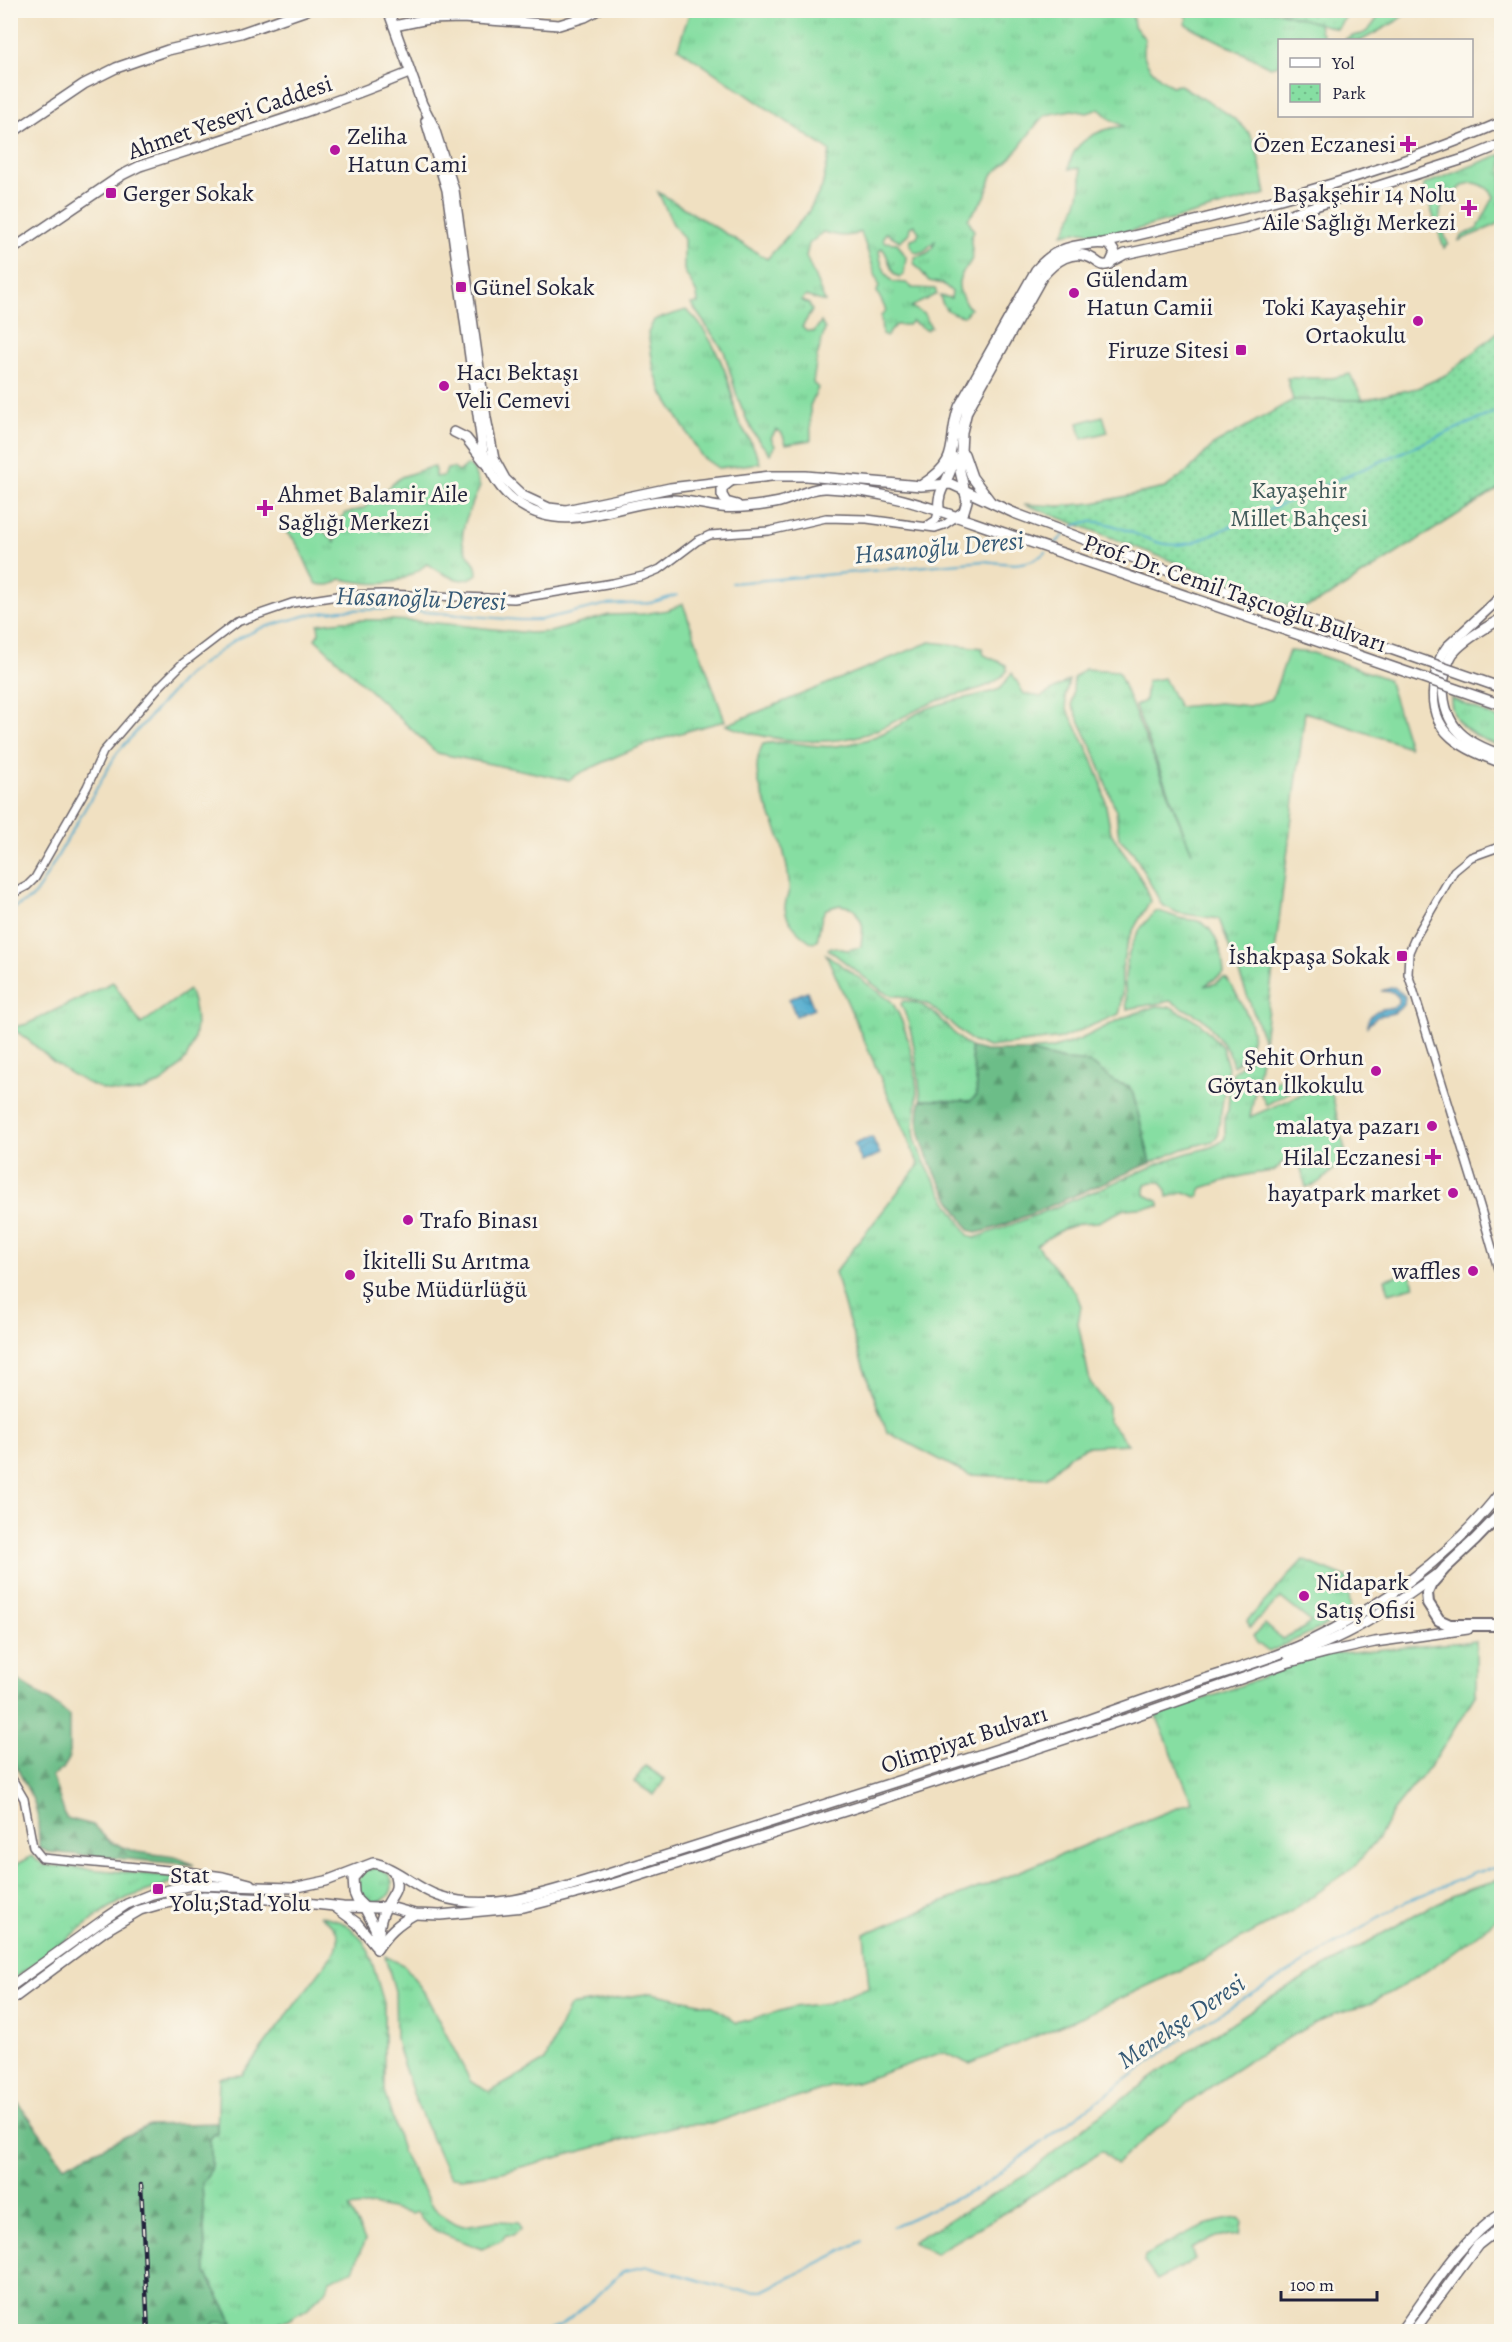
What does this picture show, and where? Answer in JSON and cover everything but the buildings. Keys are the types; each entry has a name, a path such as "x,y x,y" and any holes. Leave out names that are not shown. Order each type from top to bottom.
{"highway":[{"path":"1497,1624 1450,1625 1439,1620 1433,1612 1428,1603 1427,1593 1431,1584 1445,1568 1502,1512"}],"main road":[{"path":"10,134 84,84 116,68 168,50 241,33 307,10"},
{"path":"388,10 409,73 433,125 454,190 487,466"},
{"path":"394,26 428,19 462,18 559,25 598,10"},
{"name":"Ahmet Yesevi Caddesi","path":"10,251 122,175 140,166 265,127 359,94 409,73"},
{"path":"1095,261 1093,251 1097,245 1247,209 1305,190 1349,179 1452,144 1502,122"},
{"path":"1452,144 1444,152 1449,159 1457,161"},
{"path":"939,509 938,496 946,485 971,402 1042,277 1058,261 1076,255 1104,266 1125,254 1246,228 1457,161 1502,144"},
{"path":"454,432 466,438 500,487 514,501 528,510 553,518 572,519 669,500 720,507 777,503 825,488 881,494 939,509 945,514 956,517 966,506 957,445 956,416 1036,270 1051,255 1061,249 1103,243 1113,247 1114,260"},
{"path":"482,420 494,459 505,479 523,496 549,508 574,509 670,488 771,476 806,476 921,486 956,485 963,491"},
{"path":"921,486 941,472 957,445"},
{"path":"957,445 972,477 992,503"},
{"path":"736,479 722,488 724,499 730,504 757,505"},
{"name":"Prof. Dr. Cemil Taşcıoğlu Bulvarı","path":"963,491 1014,513 1185,578 1502,688"},
{"name":"Prof. Dr. Cemil Taşcıoğlu Bulvarı","path":"956,517 1502,705"},
{"path":"1502,596 1447,646 1440,656 1433,690 1437,717 1450,736 1470,752 1502,763"},
{"path":"1502,618 1453,654 1443,684 1446,712 1454,727 1470,741 1502,755"},
{"name":"Olimpiyat Bulvarı","path":"394,1872 422,1890 461,1901 513,1900 555,1890 1030,1739 1272,1657 1340,1625 1419,1573 1472,1524 1502,1490"},
{"path":"1272,1657 1299,1652 1335,1639 1392,1607 1445,1568"},
{"name":"Olimpiyat Bulvarı","path":"386,1906 415,1914 472,1914 524,1908 603,1887 964,1773 1286,1664 1375,1642 1497,1624"},
{"path":"10,1987 127,1904 152,1894 192,1885 292,1888 314,1885 378,1864 394,1872 397,1887 386,1906 379,1929 377,1949"},
{"path":"362,1868 353,1878 353,1885 357,1900 364,1907 375,1929 377,1949"},
{"path":"178,1871 212,1887 227,1897"},
{"path":"178,1871 183,1876 184,1882 181,1887"},
{"path":"178,1871 224,1876 264,1888"},
{"path":"10,2001 106,1929 140,1910 187,1898 227,1897 334,1906 378,1908 386,1906"},
{"path":"334,1906 357,1923 377,1949"},
{"path":"377,1949 393,1928 415,1914"},
{"path":"1400,2331 1471,2238 1484,2225 1502,2213"},
{"path":"1413,2331 1478,2244 1502,2226"}],"street":[{"path":"927,526 936,520 939,509"},
{"path":"10,895 27,886 35,878 87,787 103,752 174,672 237,622 292,603 344,595 383,594 514,600 643,576 660,569 710,535 769,531 826,518 867,519 938,527 956,517"},
{"path":"1502,846 1471,857 1454,871 1414,938 1407,962 1408,974 1502,1283"},
{"path":"10,1775 24,1799 33,1847 42,1858 178,1871"}],"green space":[{"path":"1132,10 1134,26 1145,39 1143,47 1146,61 1154,73 1172,86 1180,85 1219,108 1247,130 1257,151 1266,194 1131,231 1103,235 1082,231 1063,234 1074,211 1081,185 1080,168 1069,169 1075,151 1088,138 1105,130 1123,126 1110,119 1099,109 1087,113 1072,110 1046,115 1011,158 992,175 985,197 968,219 974,231 971,238 972,258 959,282 961,294 970,309 964,316 945,308 940,296 951,298 952,292 943,284 929,281 914,263 915,257 928,252 935,241 924,251 915,252 910,246 911,239 917,237 919,232 914,225 900,241 886,233 883,237 884,242 897,243 906,257 904,274 900,277 893,272 882,248 879,251 880,260 893,282 906,283 913,288 935,289 937,294 911,307 924,314 931,327 926,330 912,321 908,325 896,325 886,337 882,334 881,316 886,310 877,292 879,285 861,232 842,236 823,232 809,244 806,256 825,302 806,296 801,300 809,304 812,311 802,327 806,331 814,332 821,322 825,329 813,383 818,388 810,406 811,440 786,444 782,433 776,430 771,438 775,446 770,454 748,423 737,396 724,351 691,304 698,303 697,294 684,270 684,239 673,224 658,192 767,259 807,214 822,187 830,151 678,48 690,11"},
{"path":"1350,10 1337,29 1276,11"},
{"path":"1182,11 1276,11 1319,23 1323,34 1320,39 1278,39 1278,65 1270,67 1185,24 1187,18"},
{"path":"1381,11 1408,12 1364,39 1346,39 1362,34 1373,24"},
{"path":"1502,155 1501,221 1458,241 1463,235 1477,229 1494,197 1490,190 1479,184 1463,186 1448,204 1443,203 1441,208 1441,224 1448,244 1444,248 1423,185"},
{"path":"686,310 701,325 719,358 728,380 737,418 760,463 718,468 702,457 663,394 654,370 648,333 654,320"},
{"name":"Kayaşehir Millet Bahçesi","path":"1501,329 1501,487 1331,595 1311,605 1296,609 1024,504 1059,506 1093,503 1165,488 1188,471 1213,445 1293,400 1363,400 1417,388 1448,374"},
{"path":"1350,374 1363,400 1293,400 1287,378 1332,378"},
{"path":"1103,416 1108,432 1082,439 1078,423"},
{"path":"467,465 473,469 480,487 466,518 463,535 465,549 475,563 477,574 465,580 452,578 427,564 406,578 386,583 365,583 340,579 335,583 317,584 298,546 280,527 292,522 312,524 335,542 341,518 346,513 364,508 401,477 435,467 435,477 444,476 447,469 453,468 459,472"},
{"path":"683,604 725,721 679,733 635,749 569,780 437,753 315,639 319,633 318,624 371,620 424,622 530,633 550,632 609,615 643,614 668,610"},
{"path":"930,642 982,648 984,655 1006,665 1007,671 984,687 937,701 875,731 850,738 796,740 759,735 726,725"},
{"path":"1289,651 1313,653 1388,679 1409,747 1305,712 1264,1041 1219,919 1178,913 1162,905 1133,852 1119,838 1116,811 1094,752 1072,705 1074,678 1085,669 1118,671 1192,853 1135,706 1145,701 1147,681 1164,678 1179,707 1219,703 1249,706 1272,699"},
{"path":"1012,673 1024,694 1041,697 1069,680 1065,697 1067,709 1089,752 1102,785 1111,833 1143,882 1150,901 1125,952 1122,968 1122,1002 1119,1014 1062,1038 989,1047 973,1042 929,1005 901,996 892,996 882,991 828,949 831,947 847,950 861,947 862,924 853,908 840,905 826,909 822,916 817,941 813,943 795,928 785,908 789,890 788,870 779,836 763,797 757,770 758,757 763,744 781,742 827,747 860,742 897,726 933,706 1000,689"},
{"path":"1451,698 1501,720 1501,747 1467,730 1455,717"},
{"path":"1157,911 1181,919 1198,921 1210,929 1214,936 1220,951 1224,973 1204,986 1214,984 1223,978 1227,979 1245,1011 1252,1031 1251,1040 1238,1062 1233,1066 1229,1053 1202,1018 1170,1001 1127,1009 1125,982 1128,955 1139,931"},
{"path":"826,954 891,1001 897,1010 910,1047 915,1074 917,1097 915,1138 931,1174 968,1235 974,1238 1179,1156 1221,1142 1225,1138 1225,1116 1228,1110 1230,1079 1234,1071 1263,1048 1250,1117 1329,1082 1346,1154 1318,1183 1306,1187 1299,1162 1293,1159 1283,1162 1274,1171 1246,1175 1202,1188 1199,1196 1196,1197 1185,1192 1167,1197 1166,1189 1161,1182 1151,1182 1145,1185 1145,1195 1158,1201 1160,1206 1125,1209 1098,1222 1081,1223 1063,1229 1036,1245 1076,1293 1081,1306 1078,1323 1090,1382 1108,1406 1108,1420 1128,1444 1090,1446 1070,1455 1046,1478 969,1475 887,1432 846,1313 835,1272 919,1165"},
{"path":"113,982 141,1024 189,990 196,1019 191,1048 181,1065 166,1079 150,1088 134,1092 102,1089 70,1073 11,1028 27,1024"},
{"path":"903,1001 914,1002 932,1011 970,1047 977,1085 976,1096 970,1101 921,1100 915,1051 901,1004"},
{"path":"1156,1006 1171,1007 1199,1022 1222,1047 1228,1067 1217,1137 1213,1141 1183,1149 1151,1163 1129,1086 1115,1082 1095,1066 1083,1061 1064,1060 1026,1051 1051,1049 1079,1040 1125,1017"},
{"path":"970,1047 985,1051 1026,1051 1064,1060 1083,1061 1095,1066 1115,1082 1129,1086 1151,1163 999,1226 975,1233 969,1230 932,1167 920,1133 918,1116 921,1100 970,1101 976,1096 977,1085"},
{"path":"1285,1076 1292,1091 1266,1105 1259,1090"},
{"path":"1410,1272 1414,1286 1389,1293 1385,1279"},
{"path":"1303,1560 1347,1578 1351,1614 1269,1652 1257,1643 1253,1636 1265,1624 1282,1639 1311,1622 1281,1598 1250,1627 1247,1621"},
{"path":"1476,1641 1476,1694 1437,1757 1394,1810 1378,1838 1354,1867 1290,1912 1200,1961 1081,2017 970,2064 943,2052 856,2083 832,2086 711,2124 679,2125 502,2172 462,2178 452,2177 446,2170 417,2105 399,2052 396,2039 395,1991 385,1956 405,1966 424,1992 471,2082 490,2092 545,2061 569,2006 652,1993 713,2006 737,2023 794,2007 828,2003 869,1987 864,1934 1192,1802 1156,1715 1219,1694 1319,1655"},
{"path":"10,1675 58,1706 69,1716 69,1759 63,1769 52,1776 66,1818 93,1825 110,1842 137,1852 176,1857 194,1865 47,1852 39,1847 38,1818 34,1802 11,1756"},
{"path":"645,1766 665,1779 654,1795 634,1782"},
{"path":"32,1856 44,1865 177,1877 174,1882 127,1898 106,1910 11,1981 11,1867"},
{"path":"375,1868 387,1873 392,1885 387,1897 375,1902 363,1897 358,1885 363,1873"},
{"path":"1501,1879 1501,1916 1453,1952 1386,1995 1364,2006 1337,2013 1317,2022 1248,2062 1189,2103 1116,2164 1102,2151 935,2253 912,2242 1025,2176 1084,2127 1192,2049 1265,2001 1427,1908 1467,1889"},
{"path":"319,1915 337,1920 350,1927 363,1941 369,1952 384,2003 384,2091 403,2154 430,2203 439,2213 463,2226 495,2221 519,2222 521,2229 482,2249 437,2231 422,2220 417,2212 412,2214 373,2205 349,2208 365,2240 353,2270 330,2280 326,2290 308,2308 288,2320 260,2325 247,2331 208,2331 215,2322 233,2322 206,2273 202,2182 211,2168 210,2139 217,2134 219,2077 242,2075 336,1950 337,1933"},
{"path":"11,2093 64,2166 149,2125 217,2123 217,2135 214,2134 210,2139 211,2168 202,2182 206,2273 233,2323 215,2322 208,2332 11,2331"},
{"path":"1239,2218 1242,2221 1240,2234 1214,2237 1191,2249 1195,2260 1157,2280 1144,2262 1145,2256 1190,2232 1213,2223"}],"water":[{"path":"1394,987 1405,996 1404,1005 1394,1013 1378,1016 1367,1026 1373,1014 1380,1010 1393,1008 1398,1003 1398,997 1393,992 1381,991"},
{"path":"807,991 814,1009 796,1016 789,999"},
{"path":"872,1137 880,1154 862,1162 854,1144"}],"waterway":[{"name":"Hasanoğlu Deresi","path":"1068,531 1078,524 1101,522 1164,544 1192,543 1502,409"},
{"name":"Hasanoğlu Deresi","path":"1053,546 1064,535"},
{"name":"Hasanoğlu Deresi","path":"732,583 984,561 1016,564 1032,561 1046,552"},
{"name":"Hasanoğlu Deresi","path":"10,910 32,898 41,885 117,753 187,675 235,640 261,628 308,615 341,610 391,609 540,620 603,605 650,603 677,595"},
{"name":"Menekşe Deresi","path":"892,2227 981,2187 1196,2028 1407,1901 1475,1873 1502,1866"},
{"name":"Menekşe Deresi","path":"543,2332 561,2325 593,2300 623,2271 648,2266 734,2290 763,2291 862,2241"}],"railway":[{"path":"141,2185 148,2332"}],"place":[{"name":"Özen Eczanesi","path":"1408,144"},
{"name":"Zeliha Hatun Cami","path":"335,150"},
{"name":"Gerger Sokak","path":"111,193"},
{"name":"Başakşehir 14 Nolu Aile Sağlığı Merkezi","path":"1469,208"},
{"name":"Günel Sokak","path":"461,287"},
{"name":"Gülendam Hatun Camii","path":"1074,293"},
{"name":"Toki Kayaşehir Ortaokulu","path":"1418,321"},
{"name":"Firuze Sitesi","path":"1241,350"},
{"name":"Hacı Bektaşı Veli Cemevi","path":"444,386"},
{"name":"Ahmet Balamir Aile Sağlığı Merkezi","path":"265,508"},
{"name":"İshakpaşa Sokak","path":"1402,956"},
{"name":"Şehit Orhun Göytan İlkokulu","path":"1376,1071"},
{"name":"malatya pazarı","path":"1432,1126"},
{"name":"Hilal Eczanesi","path":"1433,1157"},
{"name":"hayatpark market","path":"1453,1193"},
{"name":"Trafo Binası","path":"408,1220"},
{"name":"waffles","path":"1473,1271"},
{"name":"İkitelli Su Arıtma Şube Müdürlüğü","path":"350,1275"},
{"name":"Nidapark Satış Ofisi","path":"1304,1596"},
{"name":"Stat Yolu;Stad Yolu","path":"158,1889"}]}
